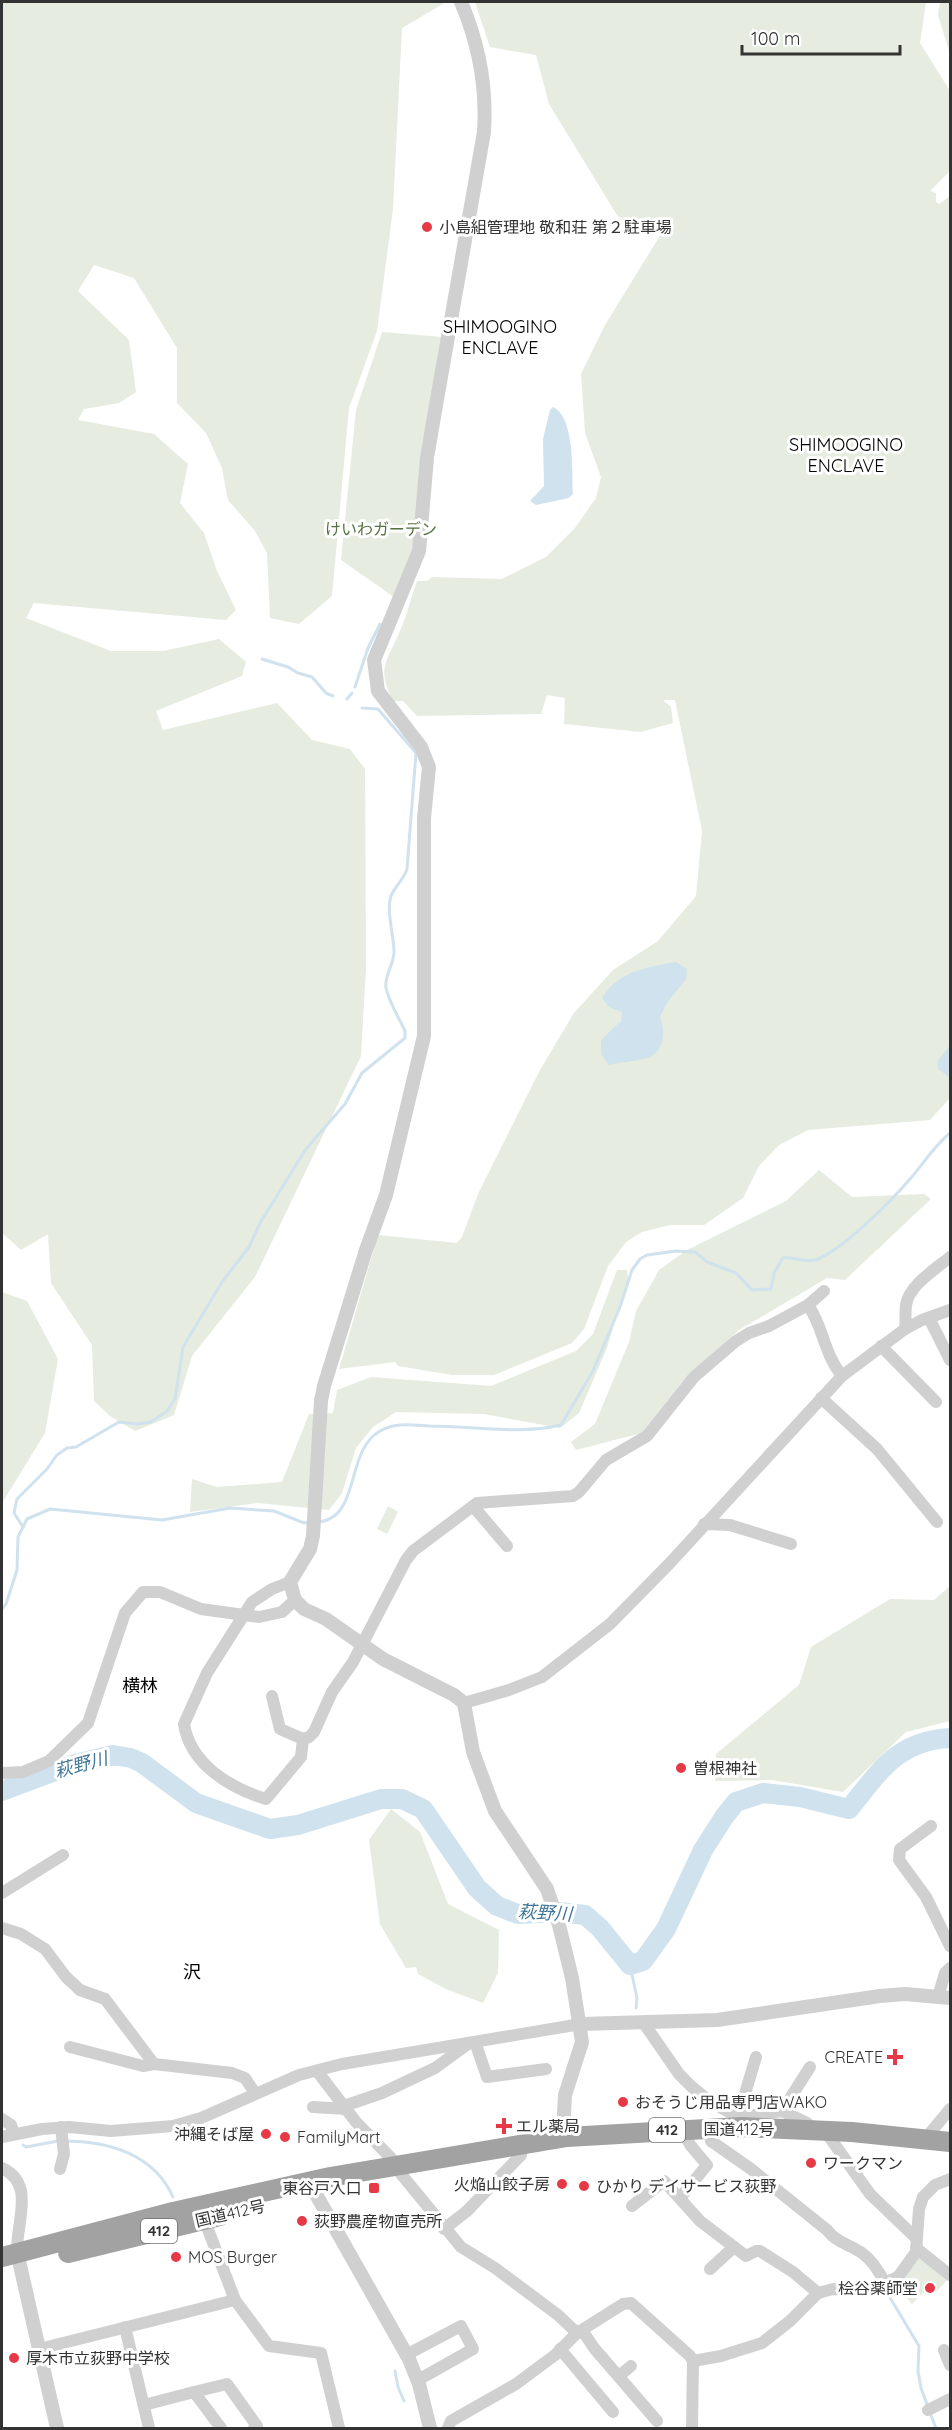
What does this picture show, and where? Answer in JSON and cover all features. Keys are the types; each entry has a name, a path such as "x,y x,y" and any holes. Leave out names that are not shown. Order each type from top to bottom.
{"highway":[{"name":"国道412号","path":"10,2260 204,2219 392,2167 567,2137 709,2128 739,2122 951,2142"},
{"name":"国道412号","path":"10,2260 172,2212 313,2188"}],"street":[{"path":"303,1739 301,1757 266,1799 240,1791 201,1762 184,1730 185,1718 207,1673 252,1602 272,1589 290,1582 310,1550 324,1386 366,1250 386,1195 424,1036 424,818 429,768 422,747 382,699 376,685 374,668 375,653 396,611 420,551 427,458 484,132 485,100 482,66 461,2"},
{"path":"905,1329 906,1303 910,1294 917,1285 951,1257"},
{"path":"272,1696 280,1729 303,1739 309,1737 314,1732 332,1692 353,1662 406,1560 413,1551 477,1503 573,1496 606,1460 647,1436 694,1377 736,1341 808,1305 824,1291"},
{"path":"808,1305 830,1361 842,1376"},
{"path":"464,1703 509,1690 542,1677 610,1624 669,1564 842,1376 905,1329 951,1310"},
{"path":"929,1318 951,1360"},
{"path":"881,1346 936,1402"},
{"path":"821,1398 877,1449 937,1522"},
{"path":"473,1506 507,1546"},
{"path":"704,1524 730,1525 791,1544"},
{"path":"290,1582 295,1600 304,1609 326,1619 361,1645 398,1667 454,1695 464,1703 473,1752 495,1811 547,1889 558,1925 581,2025 582,2042 580,2053 565,2074 564,2114 567,2137"},
{"path":"2,1773 23,1772 50,1761 88,1723 125,1613 142,1592 160,1592 201,1609 266,1617 282,1612 295,1600"},
{"path":"931,1826 900,1849 899,1860 926,1897 951,1946"},
{"path":"2,1892 63,1855"},
{"path":"2,1928 21,1934 45,1949 66,1977 80,1990 105,1998 154,2064"},
{"path":"2,2119 11,2125 8,2135 61,2127 111,2130 173,2126 201,2118 255,2093 342,2064 581,2025 717,2020 904,1994 944,1997 945,1973 951,1968"},
{"path":"642,2022 679,2074 709,2101 739,2122 782,2111 807,2123 817,2131 870,2194 917,2244 951,2275"},
{"path":"472,2043 487,2077 546,2069"},
{"path":"313,2107 345,2107 382,2093 435,2068 472,2043"},
{"path":"70,2047 116,2064 214,2067 245,2078 255,2093"},
{"path":"739,2122 756,2057"},
{"path":"782,2111 810,2067"},
{"path":"317,2071 392,2167 460,2247 495,2268 579,2331 657,2421"},
{"path":"925,2139 951,2109"},
{"path":"60,2169 64,2154 61,2127"},
{"path":"709,2128 711,2141 751,2169 833,2238 861,2252 877,2268 885,2283"},
{"path":"680,2198 707,2165 691,2146 681,2129"},
{"path":"444,2229 467,2211 521,2155 522,2144"},
{"path":"2,2168 15,2177 20,2184 23,2197 17,2240 10,2260 39,2349 57,2428"},
{"path":"632,2206 662,2178 700,2221 746,2256 760,2251 793,2271 818,2293"},
{"path":"693,2361 721,2356 762,2343 790,2321 818,2293 833,2289 864,2291 885,2283 898,2283 916,2252 919,2209 923,2197 935,2185 951,2179"},
{"path":"313,2188 406,2355 418,2380 430,2428"},
{"path":"204,2219 235,2300 269,2346 321,2354 339,2428"},
{"path":"710,2269 734,2247"},
{"path":"39,2349 235,2300"},
{"path":"448,2428 451,2421 516,2384 579,2331 623,2304 630,2303 693,2361 692,2428"},
{"path":"406,2355 461,2326 473,2349 418,2380"},
{"path":"125,2327 149,2428"},
{"path":"560,2349 613,2412"},
{"path":"944,2350 951,2365"},
{"path":"619,2376 631,2366"},
{"path":"144,2405 227,2384 257,2426 254,2428"},
{"path":"194,2392 221,2428"},
{"path":"928,2410 951,2399"}],"green space":[{"path":"2,2 446,2 402,28 393,209 377,331 349,408 332,596 299,624 270,618 267,553 255,531 228,500 222,468 206,433 177,403 177,348 134,278 94,265 78,291 129,340 136,392 119,403 84,409 78,420 154,434 188,464 180,503 204,533 217,571 236,610 226,620 34,603 26,618 111,651 163,651 219,639 246,662 242,676 156,711 163,730 277,703 312,740 350,749 365,769 366,968 361,1056 255,1277 192,1356 174,1415 135,1431 110,1416 94,1401 92,1345 51,1283 48,1234 21,1250 2,1233"},
{"path":"475,2 926,2 920,43 950,91 950,171 930,191 936,193 936,202 939,204 950,196 950,1098 930,1120 808,1130 779,1145 759,1166 743,1198 704,1225 670,1225 642,1232 626,1242 608,1266 584,1329 572,1343 494,1375 452,1375 398,1366 395,1362 339,1369 378,1235 457,1243 462,1237 478,1194 540,1070 574,1013 613,970 658,941 696,896 702,831 675,700 663,700 671,707 673,723 641,732 564,724 565,698 547,695 541,714 417,716 403,701 393,701 385,680 385,665 417,581 427,581 432,577 502,579 546,557 575,528 596,498 601,477 585,433 581,374 605,325 666,226 642,235 617,215 549,104 536,55 490,47"},
{"path":"940,2 950,2 950,54 938,15"},
{"name":"けいわガーデン","path":"382,332 442,337 417,543 394,597 341,560 356,410"},
{"path":"819,1170 852,1197 924,1194 931,1199 845,1280 827,1278 739,1330 682,1382 642,1433 576,1450 571,1442 595,1424 629,1342 636,1311 659,1270 687,1250 786,1201"},
{"path":"617,1270 627,1270 628,1278 607,1348 579,1413 560,1428 484,1414 396,1412 373,1427 356,1448 342,1493 329,1510 258,1503 190,1512 192,1479 217,1487 282,1482 309,1414 333,1413 337,1390 371,1377 491,1386 576,1351 593,1334"},
{"path":"2,1292 27,1301 58,1359 45,1433 2,1503"},
{"path":"388,1506 398,1512 387,1534 377,1529"},
{"path":"950,1586 950,1721 906,1732 843,1792 772,1780 715,1781 716,1754 799,1685 811,1647 890,1599 934,1600"},
{"path":"391,1809 420,1832 448,1904 499,1930 498,1973 483,2003 446,1989 418,1974 416,1967 406,1968 380,1924 369,1840"},
{"path":"919,2258 949,2278 936,2292 930,2286 912,2304 903,2286 906,2275"}],"water":[{"path":"553,407 560,413 569,433 573,494 569,498 536,505 530,501 544,486 543,439 550,410"},
{"path":"676,962 687,969 686,979 666,1004 660,1017 663,1027 662,1043 656,1053 648,1058 609,1065 601,1054 601,1040 621,1021 622,1012 609,1007 602,998 625,976 644,968"},
{"path":"950,1045 949,1077 938,1069 938,1061"}],"waterway":[{"path":"355,687 368,648 380,624"},
{"path":"262,659 312,677 326,693 333,696"},
{"path":"347,699 352,693"},
{"path":"23,1527 14,1513 17,1499 47,1469 57,1455 67,1448 76,1447 119,1422 137,1424 151,1422 167,1411 175,1399 183,1347 222,1282 249,1247 260,1223 306,1149 345,1104 362,1073 405,1038 405,1031 389,999 386,984 394,952 390,902 393,892 407,869 416,753 378,709 362,708"},
{"path":"316,1522 330,1518 340,1510 347,1498 361,1453 369,1441 386,1428 410,1425 512,1430 561,1425 593,1371 620,1307 632,1270 640,1259 647,1255 676,1251 695,1252 707,1262 736,1273 752,1290 771,1289 774,1273 783,1258 815,1260 838,1247 891,1199 950,1133"},
{"path":"2,1609 6,1604 17,1570 18,1537 27,1519 50,1509 162,1520 230,1508 274,1511 304,1523 310,1522"},
{"name":"萩野川","path":"2,1791 71,1765 113,1755 131,1758 142,1763 196,1803 270,1829 298,1825 381,1799 402,1799 423,1809 477,1888 497,1906 518,1914 560,1912 585,1915 600,1928 630,1965 643,1961 666,1929 703,1850 736,1802 763,1793 800,1797 849,1809 891,1760 916,1745 950,1738"},
{"path":"630,1965 637,1998 636,2008"},
{"path":"23,2145 26,2147 58,2141"},
{"path":"64,2141 113,2147 142,2160 165,2182 173,2197"},
{"path":"889,2288 889,2296 919,2346 918,2371 928,2407"},
{"path":"395,2371 404,2401"},
{"path":"930,2413 936,2428"}],"place":[{"name":"小島組管理地 敬和荘 第２駐車場","path":"427,227"},
{"name":"曽根神社","path":"681,1768"},
{"name":"CREATE","path":"895,2057"},
{"name":"おそうじ用品専門店WAKO","path":"623,2102"},
{"name":"エル薬局","path":"504,2126"},
{"name":"沖縄そば屋","path":"266,2134"},
{"name":"FamilyMart","path":"285,2137"},
{"name":"ワークマン","path":"811,2163"},
{"name":"火焔山餃子房","path":"562,2184"},
{"name":"ひかり デイサービス荻野","path":"584,2186"},
{"name":"東谷戸入口","path":"374,2188"},
{"name":"荻野農産物直売所","path":"302,2221"},
{"name":"MOS Burger","path":"176,2257"},
{"name":"桧谷薬師堂","path":"930,2288"},
{"name":"厚木市立荻野中学校","path":"14,2358"}],"district":[{"name":"SHIMOOGINO ENCLAVE","path":"500,337"},
{"name":"SHIMOOGINO ENCLAVE","path":"846,455"},
{"name":"横林","path":"140,1686"},
{"name":"沢","path":"192,1972"}]}
